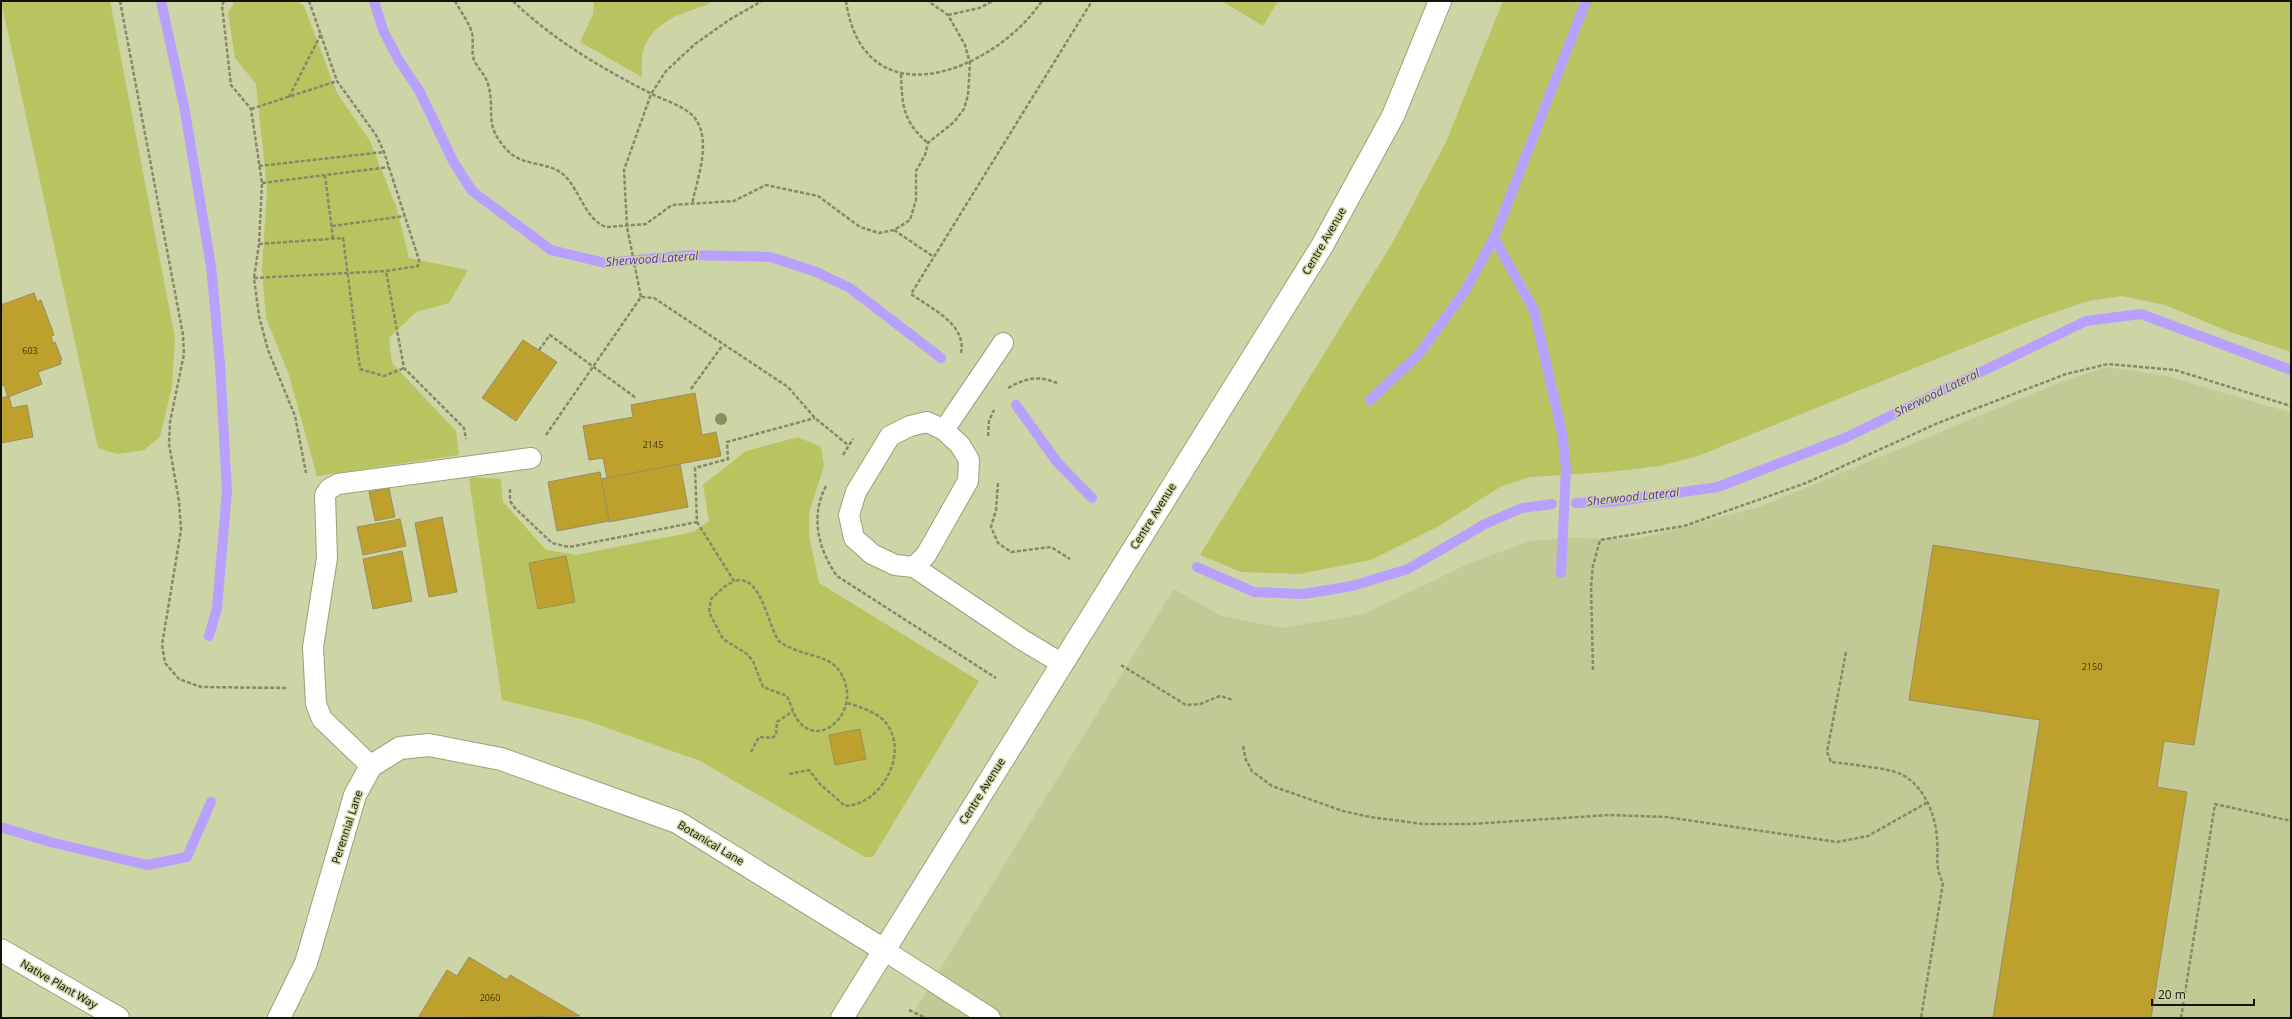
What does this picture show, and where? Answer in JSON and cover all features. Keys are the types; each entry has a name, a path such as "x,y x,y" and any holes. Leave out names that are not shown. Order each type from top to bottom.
{"street":[{"name":"Centre Avenue","path":"842,1018 1061,663 1322,246 1393,116 1440,1"},
{"name":"Perennial Lane","path":"279,1018 306,963 355,795 371,766 400,748 430,744 501,759"},
{"name":"Botanical Lane","path":"501,759 677,822 884,950"},
{"name":"Native Plant Way","path":"1,950 118,1018"}],"lane":[{"path":"944,430 1003,343"},
{"path":"914,567 926,555 968,481 969,460 960,445 944,430 927,422 910,426 890,436 856,492 849,515 854,538 872,554 895,565 914,567 1021,639 1061,663"},
{"path":"371,766 322,719 316,704 314,688 314,638 327,558 325,495 330,489 338,484 531,458"},
{"path":"884,950 990,1018"}],"path":[{"path":"120,1 184,335 184,354 170,422 169,444 179,501 181,530 162,645 165,663 179,679 201,687 314,688"},
{"path":"224,1 222,6 231,85 251,109 262,183 259,244 254,278 259,316 268,350 295,416 307,476 330,489"},
{"path":"254,278 386,271 418,266 419,260 406,216 384,152 376,135 337,81 309,1"},
{"path":"455,1 472,33 474,61 487,81 491,124 498,138 509,152 520,160 550,167 561,172 600,225 606,227 627,227 646,224 672,205 734,201 766,184 818,196 860,227 879,233 894,230 910,220 916,200 916,171 925,155 928,143 954,122 964,109 968,96 970,63 965,45 948,16 928,1"},
{"path":"513,1 545,30 567,46 652,94 684,109 698,122 702,140 700,162 692,204"},
{"path":"697,522 569,547 552,543 510,501 510,488 641,297 627,227 624,170 652,94 666,71 695,44 729,20 762,1"},
{"path":"846,1 855,33 865,53 886,68 901,74 923,74 948,70 970,63 1000,45 1042,1"},
{"path":"948,16 979,8 992,1"},
{"path":"959,359 962,347 954,324 911,294 1092,1"},
{"path":"289,96 321,34"},
{"path":"901,74 906,115 914,132 928,143"},
{"path":"251,109 337,81"},
{"path":"259,166 384,152"},
{"path":"262,183 389,168"},
{"path":"325,175 333,239"},
{"path":"332,226 406,216"},
{"path":"894,230 934,257"},
{"path":"259,244 342,238 360,369 384,376 404,368"},
{"path":"386,271 404,368 464,428 470,466"},
{"path":"641,297 654,298 722,345 788,387 815,418 848,445"},
{"path":"539,350 550,336 636,398"},
{"path":"691,389 722,345"},
{"path":"1593,670 1591,587 1592,566 1600,540 1684,526 1806,483 1966,412 2066,374 2108,364 2175,370 2291,406"},
{"path":"1004,390 1021,381 1040,377 1057,383"},
{"path":"987,440 989,421 996,404"},
{"path":"734,581 697,522 695,468 728,459 727,442 815,418"},
{"path":"841,459 848,445 856,434"},
{"path":"999,476 996,510 990,527 998,543 1011,552 1051,547 1070,559"},
{"path":"830,479 821,496 817,524 822,551 837,576 996,678"},
{"path":"741,579 748,581 755,588 773,631 780,643 795,650 831,661 840,672 846,686 848,702 842,716 828,729 817,730 808,728 797,719 787,696 763,687 753,661 747,654 722,639 709,612 711,599 724,587 734,581 741,579"},
{"path":"1846,652 1827,752 1831,762 1900,774 1918,786 1928,802 1933,814 1937,838 1937,871 1943,883 1921,1018"},
{"path":"1121,665 1186,705 1200,704 1220,696 1233,700"},
{"path":"789,774 809,770 820,784 845,806 856,806 872,796 889,775 896,752 894,740 886,723 868,711 848,702"},
{"path":"751,752 759,737 772,738 776,735 777,722 794,711"},
{"path":"1243,746 1246,760 1252,771 1272,786 1343,811 1370,817 1423,824 1470,824 1610,815 1666,817 1837,842 1868,836 1928,802"},
{"path":"2181,1018 2215,804 2291,821"},
{"path":"909,1010 926,1018"}],"shaded area":[{"path":"2106,367 2163,375 2291,413 2291,1018 910,1018 1174,589 1221,616 1281,628 1364,614 1468,564 1529,541 1572,538 1638,539 1762,506 2061,382"}],"green space":[{"path":"1,1 110,1 175,338 172,387 160,437 144,450 117,454 98,448"},
{"path":"235,1 297,1 304,6 337,93 370,141 397,209 409,258 468,270 449,303 416,312 389,338 392,363 456,431 459,455 317,476 289,375 266,318 262,270 267,189 256,84 235,58 228,13"},
{"path":"594,1 710,1 709,4 680,14 663,24 655,31 649,38 643,51 642,77 580,42 593,14"},
{"path":"1222,1 1278,1 1263,26"},
{"path":"1503,1 2291,1 2291,352 2230,332 2165,305 2122,296 2088,301 2030,321 1698,456 1660,466 1608,472 1530,477 1500,487 1439,526 1371,560 1299,574 1241,572 1200,555 1393,242 1446,142"},
{"path":"798,437 821,447 824,466 809,513 809,535 819,583 979,681 873,857 865,857 700,761 585,720 502,700 469,479 473,477 501,479 503,502 546,550 576,555 693,532 709,521 703,485 746,451"}],"building":[{"path":"34,293 37,302 41,300 54,335 51,336 53,343 55,342 62,360 60,361 61,364 38,372 42,384 8,397 4,385 1,386 1,316 3,315 1,305"},
{"path":"523,340 557,362 516,421 482,398"},
{"path":"695,393 702,435 716,432 721,456 607,478 603,458 589,460 583,426 633,417 631,405"},
{"path":"9,396 12,408 27,405 33,437 1,443 1,398"},
{"path":"680,464 688,507 609,522 601,479"},
{"path":"600,472 609,521 557,531 548,482"},
{"path":"389,488 395,517 375,521 369,492"},
{"path":"442,517 457,592 429,597 415,523"},
{"path":"400,519 406,546 363,555 357,527"},
{"path":"1933,545 2219,590 2194,745 2164,741 2157,787 2187,792 2151,1018 1993,1018 2040,720 1909,700"},
{"path":"402,551 412,601 373,609 363,559"},
{"path":"566,556 575,602 538,609 529,563"},
{"path":"860,729 866,759 835,765 829,735"},
{"path":"469,957 507,980 510,975 580,1016 418,1018 447,970 457,976"}],"waterway":[{"path":"161,1 184,106 211,266 220,364 227,491 217,608 209,636"},
{"name":"Sherwood Lateral","path":"374,1 383,30 398,59 420,92 453,161 472,191 551,250 605,263 690,255 770,257 814,271 850,288 941,358"},
{"path":"1370,400 1419,354 1465,291 1494,238 1586,1"},
{"path":"1494,238 1534,310 1562,433 1566,469 1561,573"},
{"name":"Sherwood Lateral","path":"1576,503 1612,502 1718,487 1847,437 2086,321 2141,314 2291,370"},
{"name":"Sherwood Lateral","path":"1016,405 1057,462 1092,498"},
{"name":"Sherwood Lateral","path":"1197,567 1254,592 1304,594 1352,586 1408,569 1485,524 1522,508 1552,504"},
{"path":"1,827 50,842 147,865 187,857 211,802"}]}
